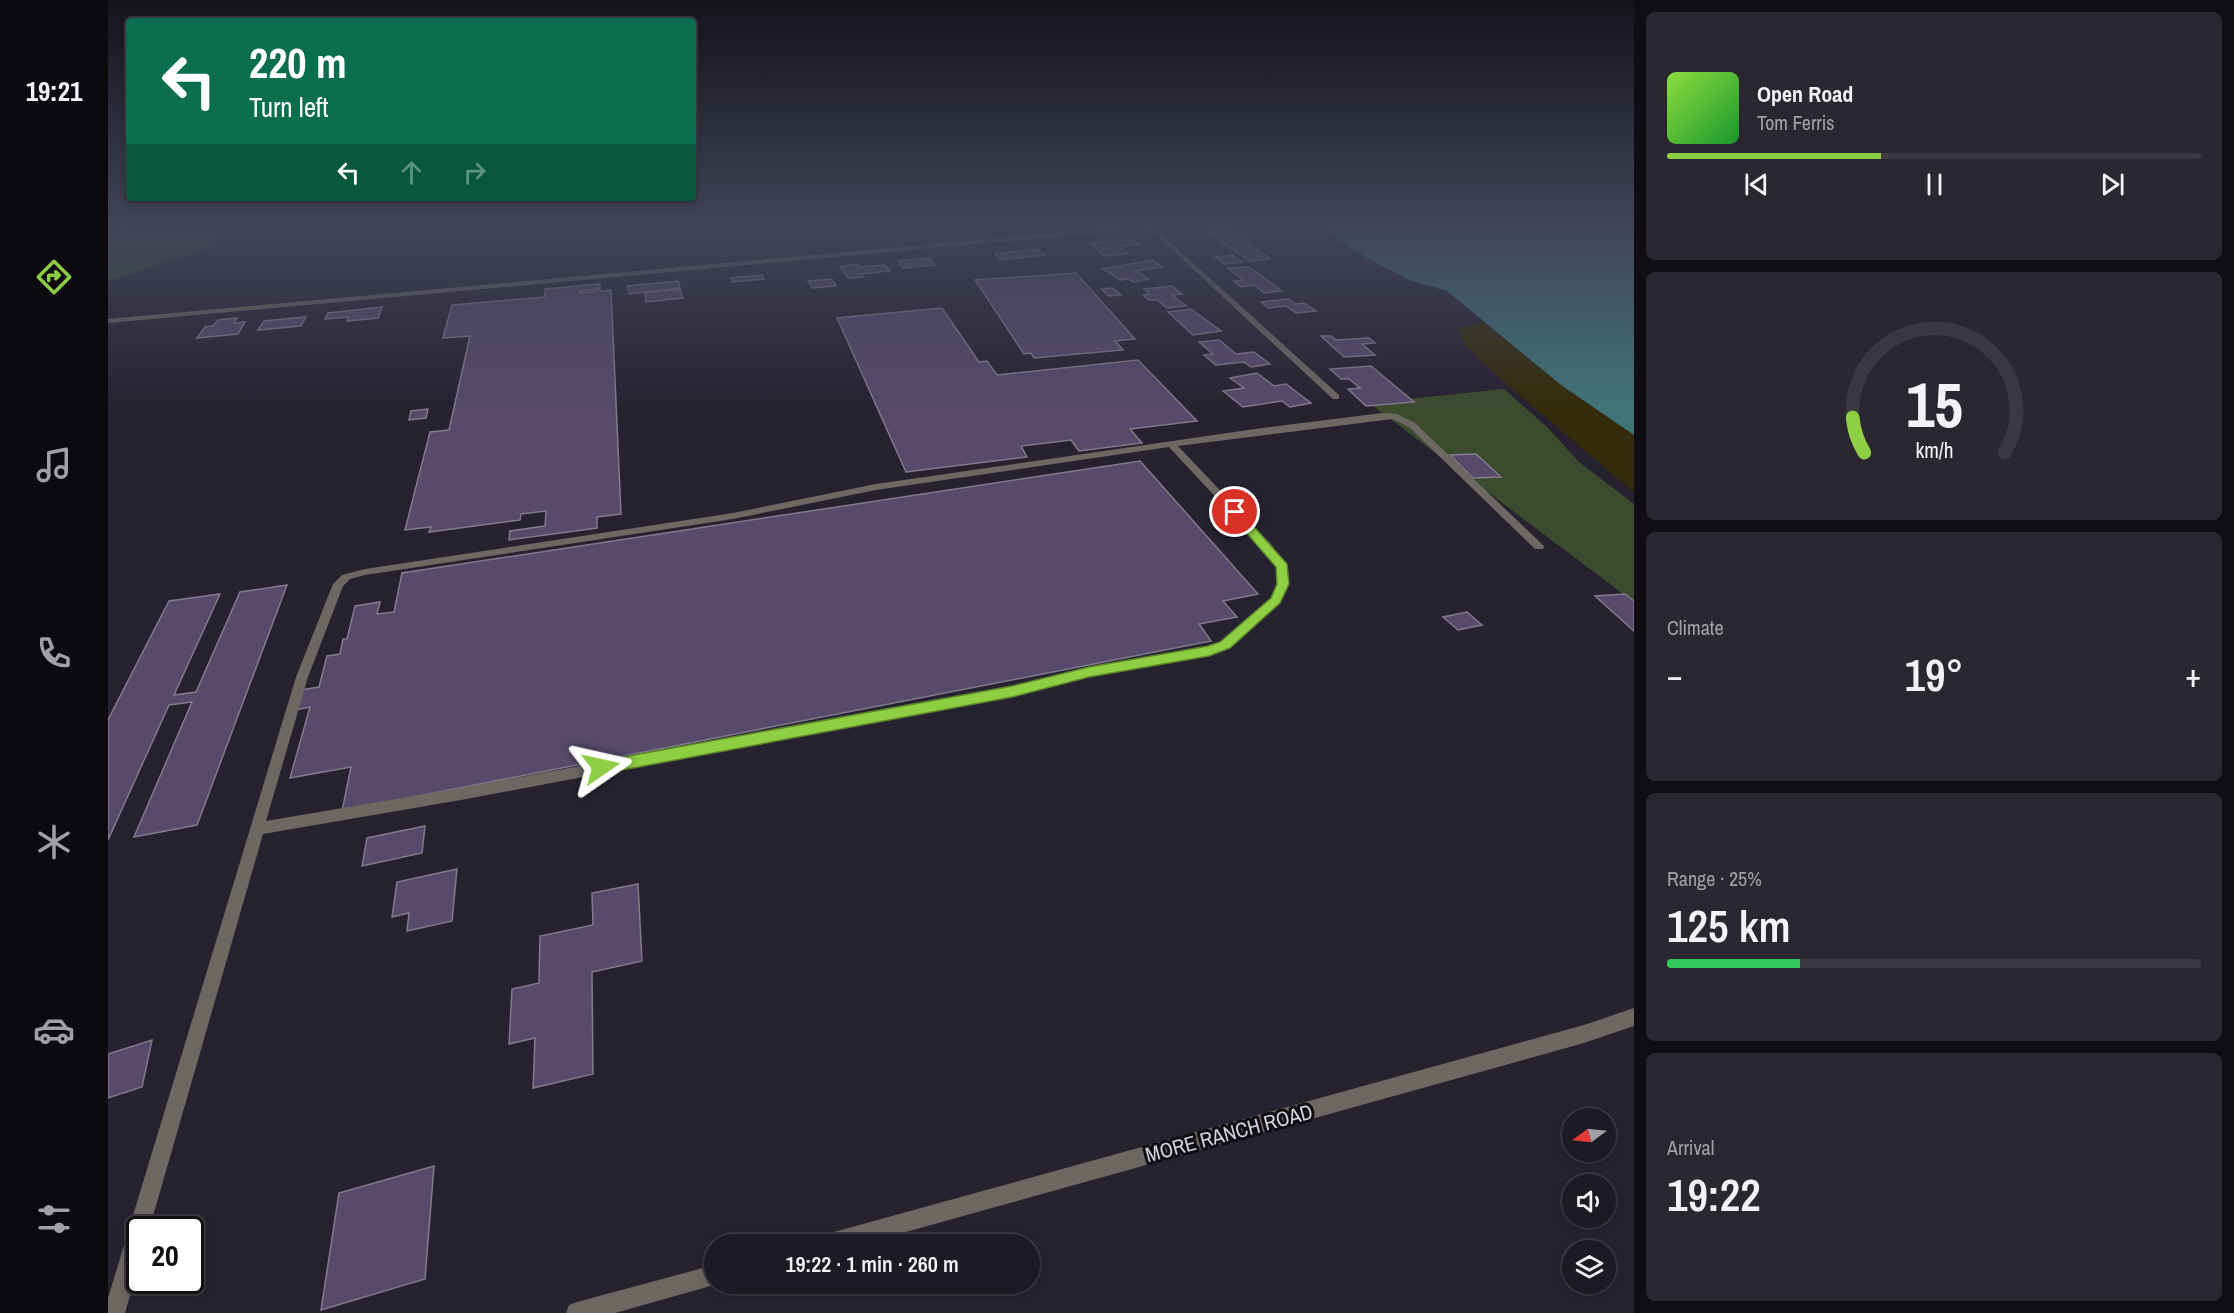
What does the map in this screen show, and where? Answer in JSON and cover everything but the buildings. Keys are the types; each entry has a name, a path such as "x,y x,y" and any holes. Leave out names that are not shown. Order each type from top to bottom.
{"street":[{"path":"108,321 479,287"},
{"path":"1216,287 1336,398"},
{"path":"114,1313 302,677 338,584 346,577 404,565 733,516 876,487 1358,418 1394,416 1412,425 1539,547"},
{"path":"258,829 461,794 1012,692 1089,672 1209,651 1225,645 1276,600 1283,584 1282,566 1267,546 1171,444"},
{"name":"MORE RANCH ROAD","path":"863,1234 1584,1034 1634,1017"},
{"path":"577,1313 704,1278"}],"shaded area":[{"path":"1434,287 1634,287 1634,435 1561,385 1447,291"},
{"path":"1504,389 1547,427 1579,462 1634,504 1634,602 1369,403"}],"sand":[{"path":"1484,322 1561,385 1634,435 1634,492 1511,388 1465,345 1458,328"}],"route":[{"path":"601,767 1012,692 1089,672 1209,651 1225,645 1276,600 1283,584 1282,566 1267,546 1235,512"}]}
